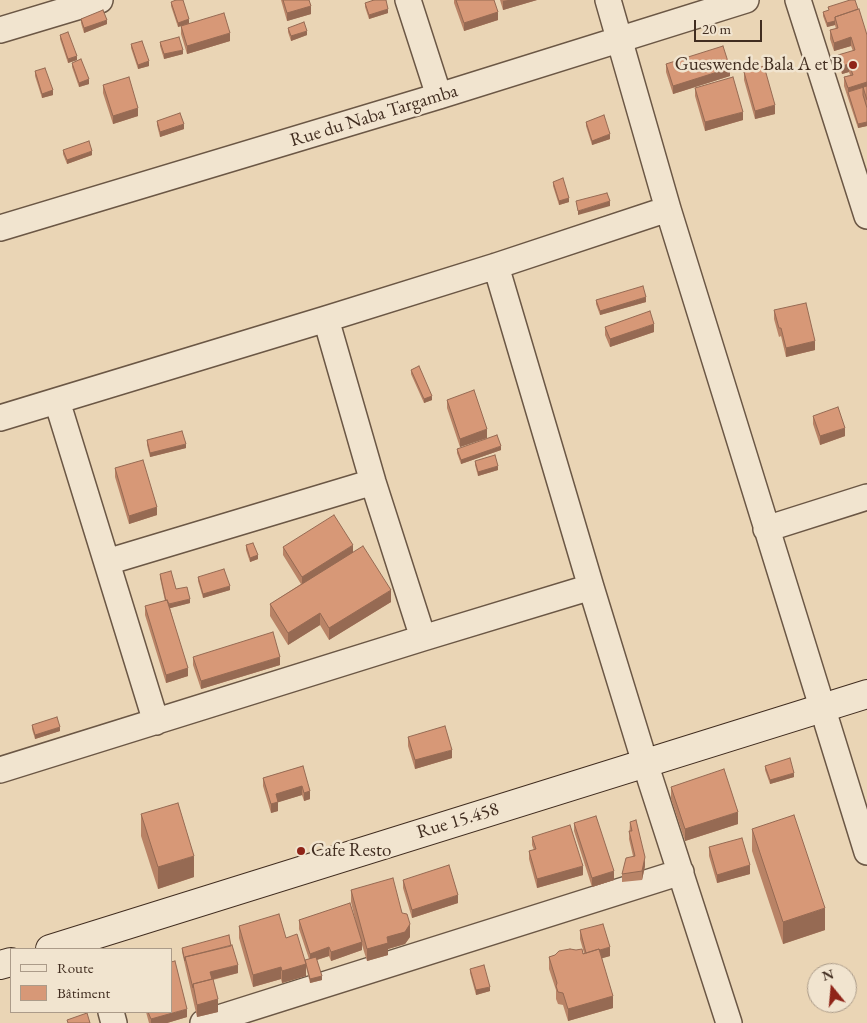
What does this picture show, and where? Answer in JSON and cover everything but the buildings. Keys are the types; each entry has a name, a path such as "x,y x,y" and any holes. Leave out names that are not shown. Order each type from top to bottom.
{"main road":[{"name":"Rue 15.458","path":"57,948 91,943 645,763 867,694"}],"street":[{"path":"0,30 100,0"},
{"path":"408,0 440,96"},
{"path":"608,0 668,209 867,852"},
{"name":"Rue du Naba Targamba","path":"0,228 440,96 746,0"},
{"path":"798,0 858,158 867,216"},
{"path":"0,418 496,266 668,209"},
{"path":"496,266 645,763 729,1023"},
{"path":"326,319 373,482 423,638"},
{"path":"56,401 156,722"},
{"path":"107,562 373,482"},
{"path":"766,529 867,497"},
{"path":"0,770 591,587"},
{"path":"203,1023 681,872"}],"place":[{"name":"Gueswende Bala A et B","path":"853,65"},
{"name":"Cafe Resto","path":"301,851"}]}
